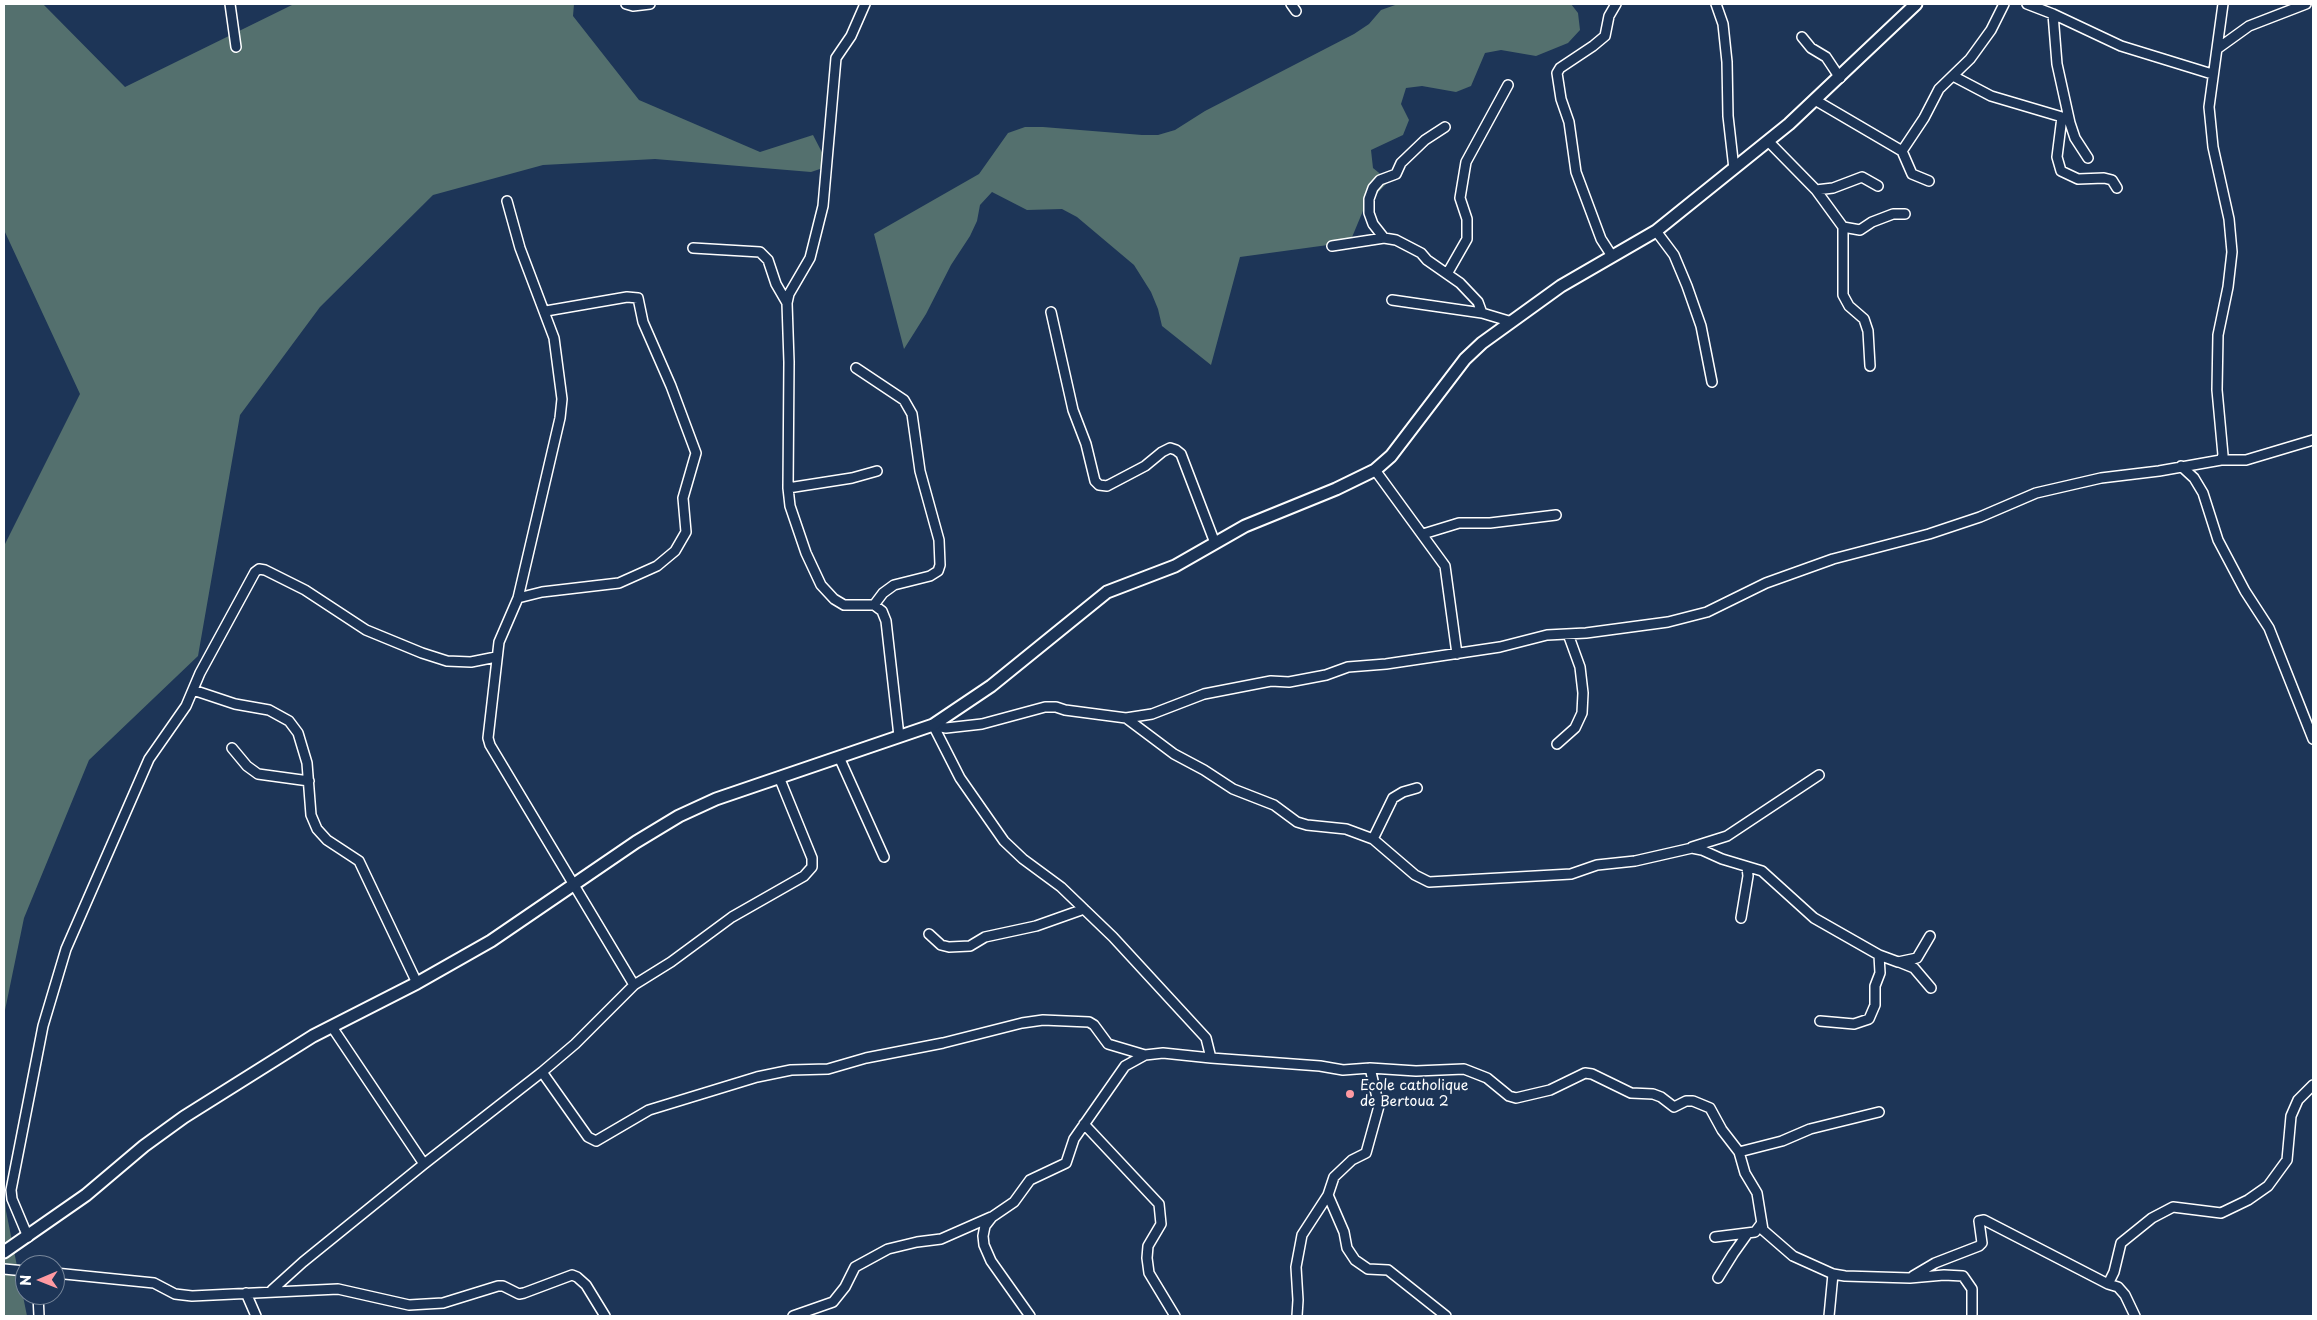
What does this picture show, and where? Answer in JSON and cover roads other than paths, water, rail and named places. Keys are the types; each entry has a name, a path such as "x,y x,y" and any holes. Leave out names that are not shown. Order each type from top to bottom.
{"street":[{"path":"230,4 236,47"},
{"path":"626,4 633,6 650,4"},
{"path":"865,4 851,36 836,58 823,206 810,258 789,294 786,304 789,362 788,488 790,506 806,553 821,585 834,599 844,605 874,606 882,611 886,621 899,736"},
{"path":"1612,256 1601,239 1576,172 1572,156 1569,122 1561,99 1557,73 1560,68 1605,36 1609,16 1616,4"},
{"path":"1716,4 1722,24 1727,62 1728,116 1734,169"},
{"path":"4,1252 86,1195 144,1146 184,1117 313,1036 418,983 492,941 636,842 679,816 716,799 933,725 991,686 1107,592 1175,566 1245,526 1336,490 1375,470 1391,456 1465,359 1482,344 1561,286 1656,231 1768,141 1815,100 1916,4"},
{"path":"1902,151 1924,118 1939,89 1970,59 1992,30 2004,4"},
{"path":"2027,4 2121,46 2212,74"},
{"path":"2222,4 2209,108 2213,147 2229,219 2232,252 2228,287 2218,335 2217,390 2222,460"},
{"path":"2217,49 2249,26 2306,4"},
{"path":"2053,14 2057,64 2070,122 2075,138 2088,158"},
{"path":"1802,37 1811,48 1826,56 1840,78"},
{"path":"1953,76 1991,96 2062,116 2057,157 2061,171 2078,179 2104,178 2112,180 2117,188"},
{"path":"1447,274 1467,238 1467,219 1460,198 1466,162 1508,85"},
{"path":"1815,100 1902,151 1912,174 1929,181"},
{"path":"1384,238 1373,224 1369,213 1369,199 1373,188 1380,180 1396,174 1402,163 1425,140 1445,127"},
{"path":"1768,141 1816,190 1843,227 1843,296 1849,306 1864,319 1868,331 1870,366"},
{"path":"1816,190 1833,188 1862,177 1878,186"},
{"path":"507,201 520,248 546,311 554,338 556,366 562,399 560,418 518,598 499,642 496,656 488,726 490,745 634,985"},
{"path":"1843,227 1860,230 1872,222 1893,214 1906,214"},
{"path":"1656,231 1674,255 1702,326 1712,382"},
{"path":"1332,246 1384,238 1396,240 1421,253 1427,260 1460,283 1478,302 1482,313"},
{"path":"694,248 760,252 768,260 776,284 786,304"},
{"path":"518,598 542,592 620,584 657,566 675,551 686,532 683,498 696,453 671,386 642,322 638,298 627,297 546,311"},
{"path":"1392,300 1482,313 1512,322"},
{"path":"1051,312 1073,410 1086,444 1095,481 1099,485 1107,486 1145,466 1162,452 1170,448 1176,450 1182,454 1215,543"},
{"path":"856,368 904,400 912,414 920,471 939,540 940,566 938,571 930,576 894,585 883,593 874,606"},
{"path":"933,725 946,728 982,724 1045,707 1126,718 1152,714 1204,694 1271,680 1289,682 1326,675 1348,667 1457,654 1500,647 1547,635 1668,622 1707,612 1766,583 1833,559 1928,534 1980,517 2036,493 2101,478 2159,471 2222,460 2246,460 2313,440"},
{"path":"2181,466 2194,478 2203,493 2218,540 2245,591 2269,628 2313,739"},
{"path":"1375,470 1446,566 1457,654"},
{"path":"788,488 852,478 877,471"},
{"path":"1423,534 1459,522 1490,523 1556,515"},
{"path":"28,1237 12,1199 11,1190 50,997 66,948 149,759 186,706 212,650 255,572 265,570 305,590 366,630 422,653 447,661 471,662 496,656"},
{"path":"1557,744 1575,728 1582,713 1583,693 1580,667 1568,634"},
{"path":"193,690 235,704 269,710 289,721 298,733 307,763 311,815 316,829 327,840 359,861 418,983"},
{"path":"1126,718 1174,754 1204,770 1233,789 1274,805 1297,822 1308,825 1346,828 1373,840 1415,874 1429,882 1571,874 1597,865 1635,860 1692,848 1727,836 1819,775"},
{"path":"933,725 960,778 1004,841 1023,859 1061,887 1113,937 1206,1038 1212,1058"},
{"path":"232,748 247,766 258,774 309,781"},
{"path":"839,757 884,857"},
{"path":"272,1290 303,1262 424,1164 542,1072 575,1044 634,985 671,962 732,917 804,876 812,867 812,858 779,777"},
{"path":"1373,840 1393,798 1402,792 1417,788"},
{"path":"1692,848 1762,871 1814,918 1878,955 1914,968 1931,988"},
{"path":"1741,918 1748,876 1747,867"},
{"path":"930,934 941,945 949,947 970,946 985,937 1036,926 1084,909"},
{"path":"1898,962 1917,958 1930,936"},
{"path":"1820,1021 1854,1024 1869,1018 1875,1005 1875,986 1880,974 1878,955"},
{"path":"542,1072 588,1137 596,1141 649,1110 757,1077 792,1070 828,1069 866,1058 943,1043 1022,1023 1043,1020 1089,1022 1094,1025 1108,1044 1145,1055"},
{"path":"332,1027 424,1164"},
{"path":"793,1316 833,1302 845,1287 855,1267 888,1249 917,1242 941,1239 992,1217 1014,1202 1030,1180 1066,1163 1074,1138 1125,1066 1145,1055 1163,1053 1320,1066 1343,1070 1370,1068 1416,1071 1464,1069 1487,1078 1509,1096 1516,1098 1550,1090 1578,1076 1592,1074 1616,1084 1624,1091 1661,1097 1674,1106 1686,1101 1707,1106 1739,1152 1745,1173 1757,1193 1761,1224 1765,1233 1793,1256 1833,1274 1910,1278 1944,1275 1963,1276 1972,1289 1972,1316"},
{"path":"1297,1316 1296,1267 1302,1235 1328,1195 1334,1177 1352,1160 1366,1153 1379,1106 1370,1068"},
{"path":"2108,1284 2114,1272 2121,1243 2152,1218 2173,1208 2221,1213 2248,1200 2268,1186 2286,1160 2291,1116 2298,1100 2313,1085"},
{"path":"1739,1152 1782,1141 1810,1129 1878,1112"},
{"path":"1084,1124 1160,1204 1161,1224 1148,1246 1149,1273 1175,1316"},
{"path":"1328,1195 1344,1232 1347,1248 1355,1260 1368,1269 1388,1270 1446,1316"},
{"path":"992,1217 982,1236 984,1245 991,1260 1030,1316"},
{"path":"1910,1278 1935,1263 1979,1246 1982,1243 1979,1221 1984,1220 2108,1284 2118,1287 2125,1295 2135,1316"},
{"path":"1715,1236 1748,1234 1755,1232 1761,1224"},
{"path":"1718,1278 1748,1234"},
{"path":"65,1274 154,1283 175,1294 192,1296 272,1290 338,1289 409,1305 432,1305 465,1298 498,1286 524,1293 572,1275 586,1285 605,1316"},
{"path":"1829,1316 1833,1274"},
{"path":"246,1293 256,1316"}],"place":[{"name":"Ecole catholique de Bertoua 2","path":"1350,1094"}]}
